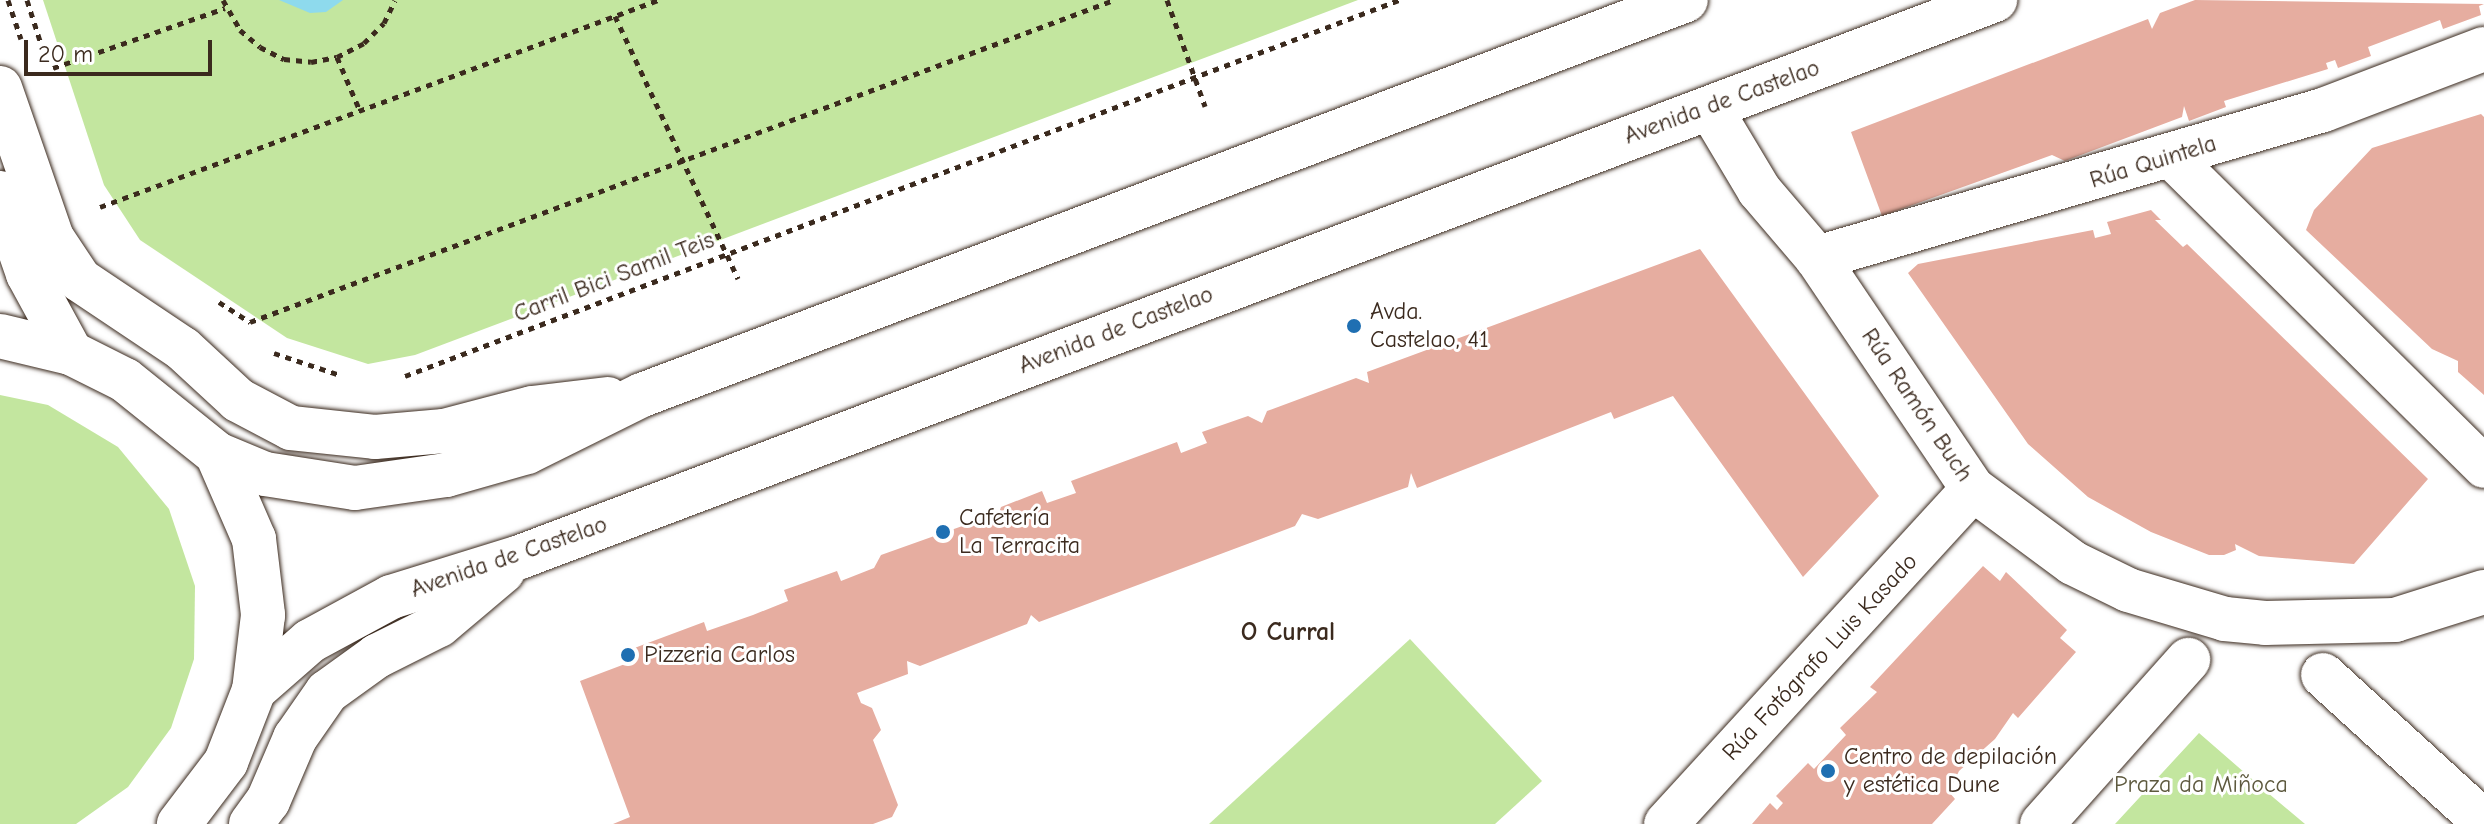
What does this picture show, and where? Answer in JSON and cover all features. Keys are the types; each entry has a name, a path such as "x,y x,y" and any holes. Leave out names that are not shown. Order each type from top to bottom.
{"main road":[{"path":"0,336 71,353 125,380 217,454 265,474 355,488 431,478 527,452 642,395 1686,0"},
{"name":"Avenida de Castelao","path":"254,690 310,641 391,597 520,557 1995,0"},
{"name":"Rúa Quintela","path":"1817,258 2323,110 2484,49"},
{"path":"0,88 52,238 80,280 183,349 238,400 291,428 375,437 444,431 532,408 642,395"},
{"name":"Rúa Ramón Buch","path":"1710,108 1759,190 1817,258 1973,489 2073,563 2128,590 2225,619 2395,620 2484,592"},
{"path":"0,193 28,274 71,353"},
{"path":"179,824 226,762 254,690 263,615 254,539 217,454"},
{"name":"Rúa Fotógrafo Luis Kasado","path":"1666,824 1973,489"},
{"path":"251,824 268,801 295,738 327,692 377,656 439,625 520,557"},
{"path":"2042,824 2188,660"},
{"path":"2323,675 2484,822"}],"street":[{"path":"2170,156 2484,467"}],"path":[{"path":"8,0 23,45"},
{"path":"27,0 54,84"},
{"path":"223,0 225,8 260,47 284,59 337,57 374,33 395,0"},
{"path":"98,208 658,0"},
{"path":"208,295 250,322 679,158 1114,0"},
{"path":"1167,0 1205,106"},
{"name":"Carril Bici Samil Teis","path":"392,379 1399,0"},
{"path":"41,73 225,8"},
{"path":"615,16 738,279"},
{"path":"337,57 360,111"},
{"path":"93,194 98,208 108,219"},
{"path":"264,349 354,378"}],"green space":[{"path":"43,0 1358,0 415,355 368,364 287,338 140,240 104,185"},
{"path":"0,395 48,405 118,447 169,509 195,586 194,659 171,728 128,787 76,824 0,824"},
{"path":"1410,639 1542,781 1495,824 1209,824"},
{"name":"Praza da Miñoca","path":"2199,733 2268,793 2305,824 2115,824"}],"water":[{"path":"279,0 343,0 326,12 310,13"}],"building":[{"path":"2195,0 2484,4 2479,6 2481,15 2443,29 2440,20 2368,47 2371,56 2338,68 2335,60 2326,63 2328,69 2224,101 2226,107 2189,121 2184,106 2182,117 2065,161 2052,155 1882,216 1851,132 2148,19 2152,29 2160,13"},
{"path":"2481,114 2484,117 2484,395 2458,372 2458,361 2432,349 2306,230 2314,210 2372,148"},
{"path":"2151,210 2161,220 2155,220 2183,247 2187,244 2428,479 2354,564 2259,556 2235,544 2236,550 2224,555 2209,555 2151,532 2088,497 2028,444 1908,273 1918,264 2093,230 2095,238 2111,234 2107,222"},
{"path":"1700,249 1879,496 1803,577 1673,396 1614,419 1611,412 1417,488 1411,473 1408,487 1318,519 1302,514 1295,526 1039,622 1031,615 1027,624 920,666 907,661 908,674 857,693 861,703 872,708 881,730 873,740 898,805 892,817 873,824 613,824 630,817 580,681 625,664 621,653 704,622 707,631 753,615 788,601 784,590 837,571 841,581 874,568 881,555 982,519 996,521 1001,507 1042,491 1047,503 1076,493 1071,481 1177,442 1181,453 1207,443 1202,432 1248,416 1262,423 1267,411 1356,378 1369,383 1367,372"},
{"path":"1983,566 2000,581 2006,572 2067,630 2060,638 2076,652 2018,718 2013,713 1995,739 1959,771 1949,792 1955,799 1932,824 1752,824 1770,803 1777,810 1783,803 1776,796 1808,763 1814,769 1846,735 1840,728 1877,692 1870,687"}],"place":[{"name":"Avda. Castelao, 41","path":"1354,326"},
{"name":"Cafetería La Terracita","path":"943,532"},
{"name":"Pizzeria Carlos","path":"628,655"},
{"name":"Centro de depilación y estética Dune","path":"1828,771"}],"district":[{"name":"O Curral","path":"1288,633"}]}
